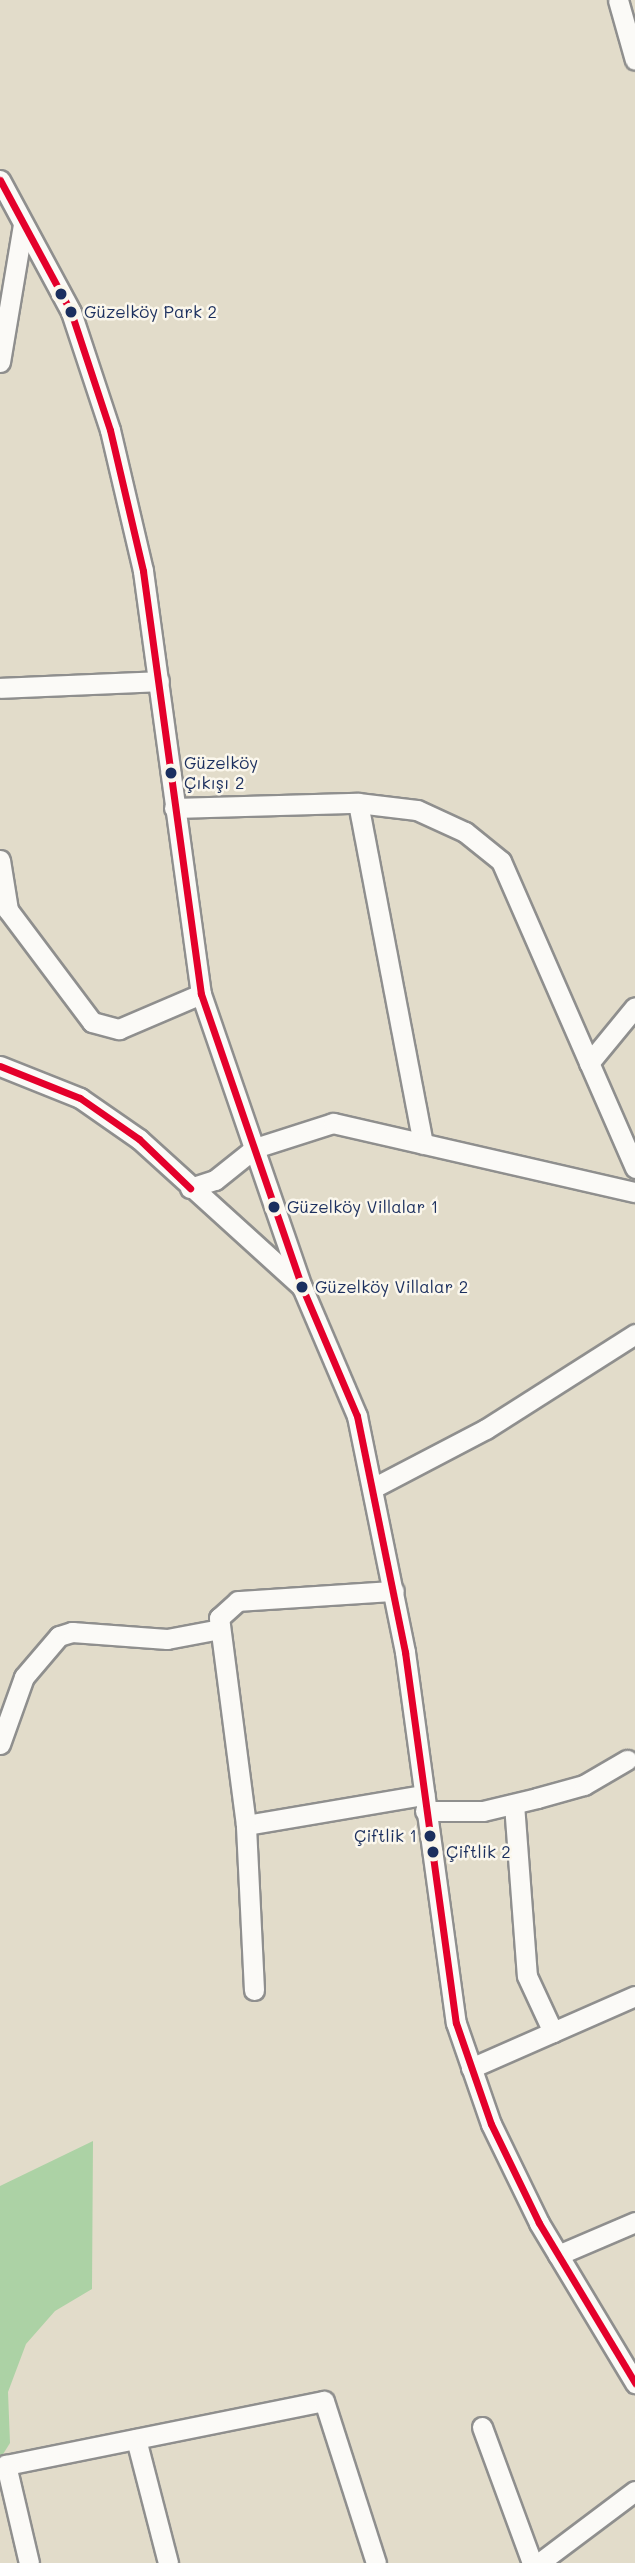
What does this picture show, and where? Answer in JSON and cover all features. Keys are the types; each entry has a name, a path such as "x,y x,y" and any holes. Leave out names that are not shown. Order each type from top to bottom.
{"street":[{"path":"618,0 635,60"},
{"path":"0,180 71,312 110,430 143,571 201,994 302,1287 357,1416 394,1591 456,2023 491,2124 558,2255 635,2383"},
{"path":"0,362 23,225"},
{"path":"0,688 159,681"},
{"path":"174,808 358,803 442,817 501,860 635,1168"},
{"path":"358,803 423,1144"},
{"path":"0,860 8,910 92,1022 119,1029 201,994"},
{"path":"589,1063 635,1007"},
{"path":"0,1066 80,1098 139,1139 302,1287"},
{"path":"190,1188 215,1180 254,1148 333,1124 635,1192"},
{"path":"373,1488 486,1429 635,1334"},
{"path":"254,1990 246,1825 220,1629 222,1612 238,1601 394,1591"},
{"path":"0,1744 24,1677 59,1636 72,1632 167,1639 220,1629"},
{"path":"246,1825 425,1803 483,1811 584,1785 627,1760"},
{"path":"514,1804 527,1976 553,2032"},
{"path":"471,2068 635,1996"},
{"path":"558,2255 635,2222"},
{"path":"29,2563 6,2465 324,2401 376,2563"},
{"path":"482,2427 532,2563"},
{"path":"136,2439 168,2563"},
{"path":"539,2563 635,2491"}],"green space":[{"path":"93,2141 92,2289 55,2311 26,2344 8,2392 10,2443 0,2459 0,2186"}],"transit line":[{"path":"0,180 71,312 110,430 143,571 201,994 302,1287 357,1416 405,1652 456,2023 491,2124 539,2223 635,2383"},
{"path":"0,1066 80,1098 139,1139 190,1188"}],"place":[{"name":"Güzelköy Park 2","path":"71,312"},
{"name":"Güzelköy Çıkışı 2","path":"171,773"},
{"name":"Güzelköy Villalar 1","path":"274,1207"},
{"name":"Güzelköy Villalar 2","path":"302,1287"},
{"name":"Çiftlik 1","path":"430,1836"},
{"name":"Çiftlik 2","path":"433,1852"}]}
